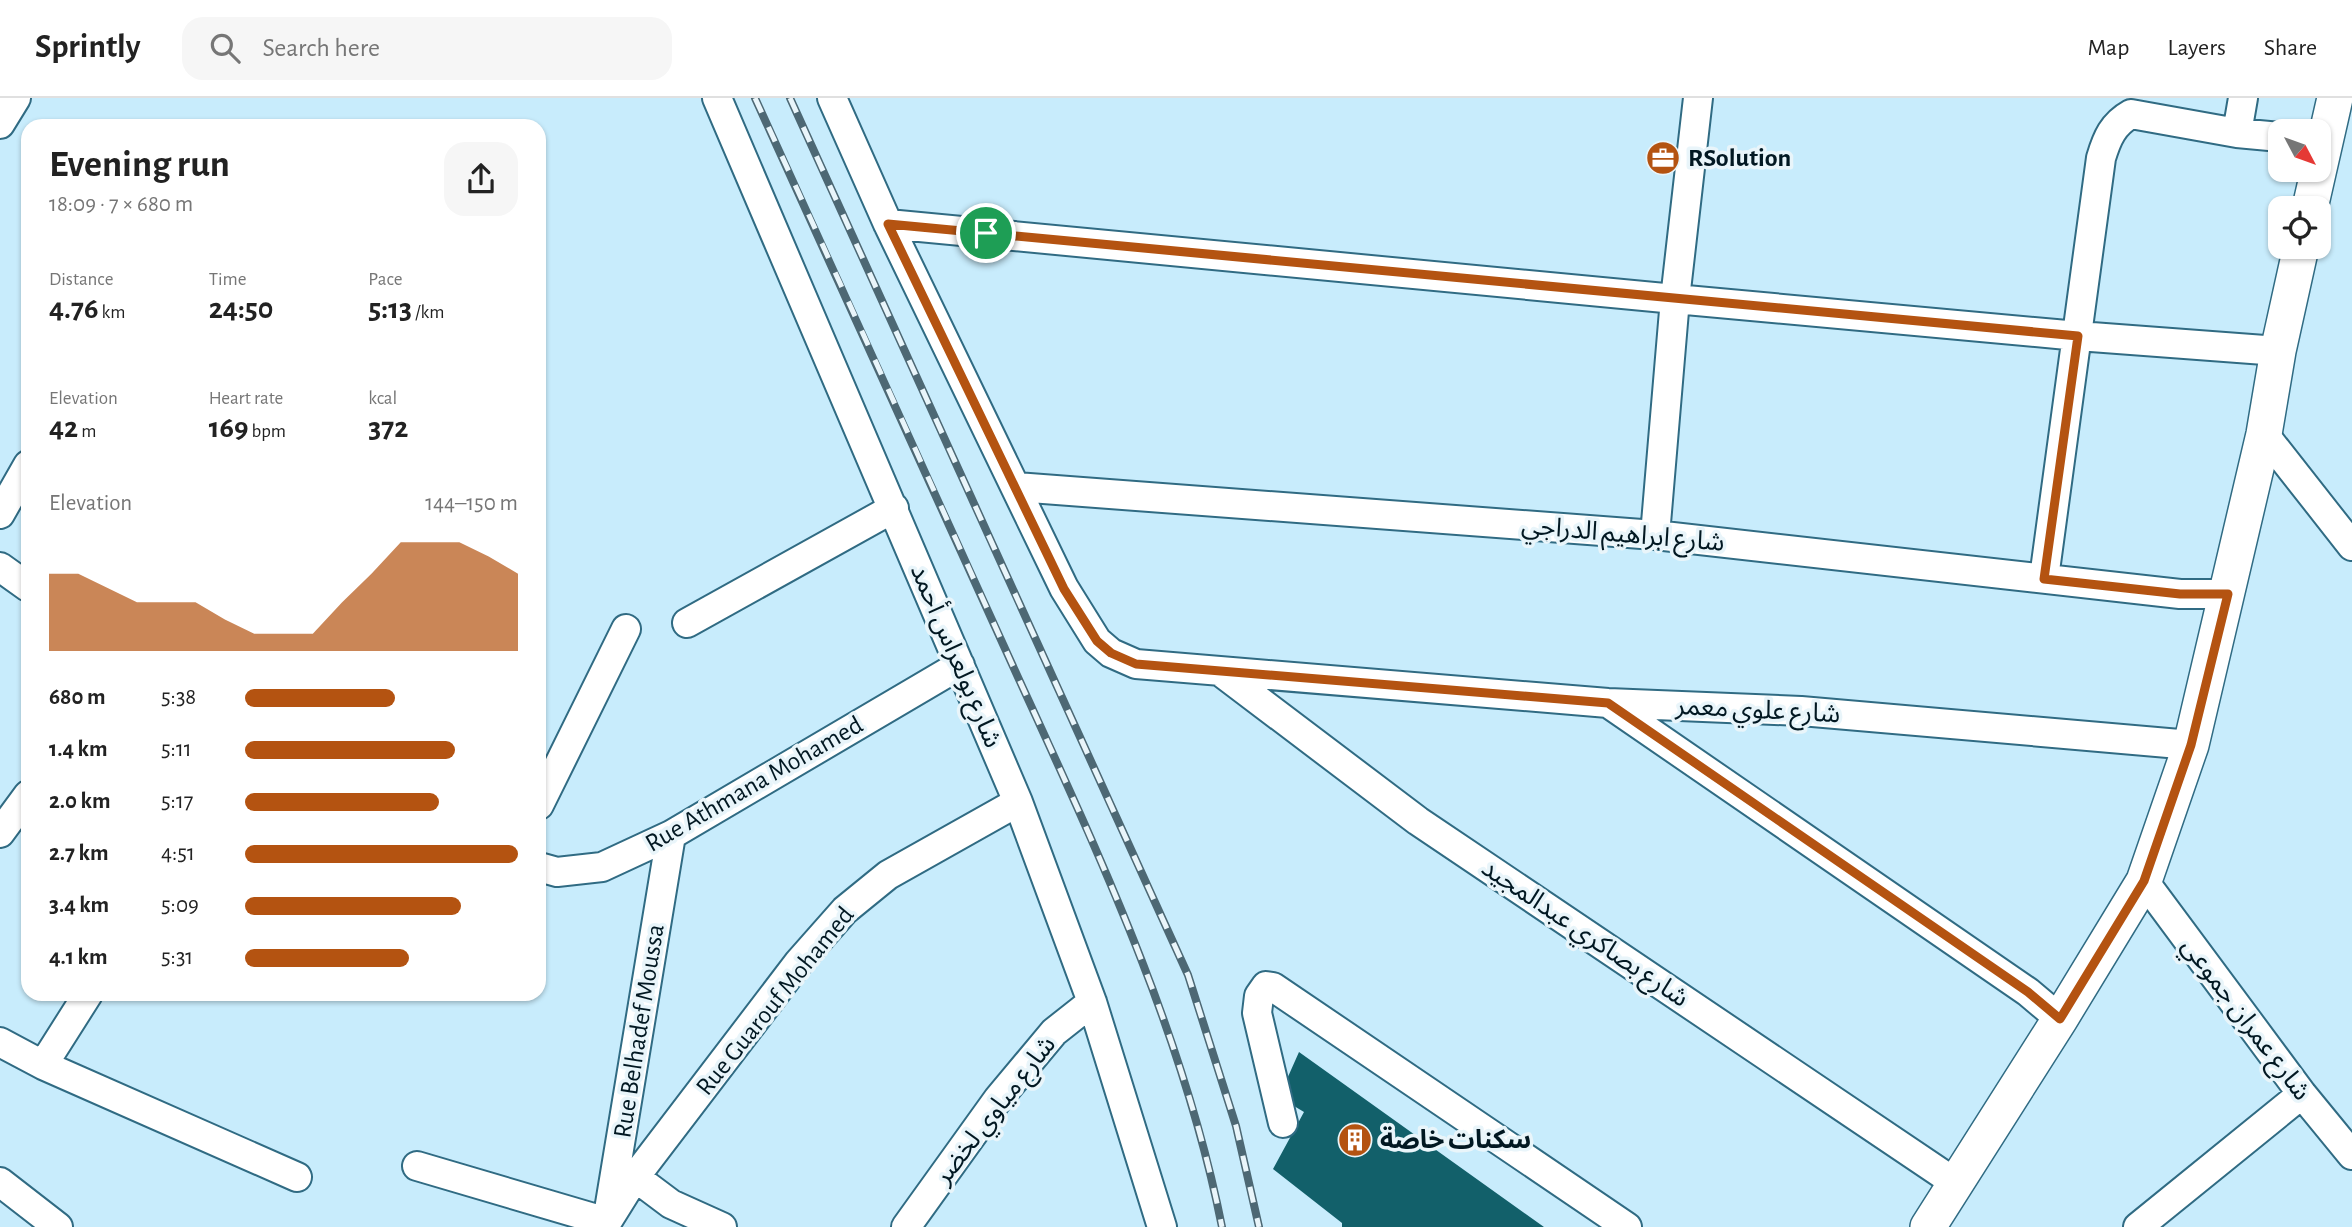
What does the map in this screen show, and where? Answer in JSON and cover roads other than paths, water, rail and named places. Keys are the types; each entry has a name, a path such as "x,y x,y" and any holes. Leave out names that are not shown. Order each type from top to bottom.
{"street":[{"path":"0,124 16,98"},
{"name":"شارع بولعراس أحمد","path":"718,98 1018,802 1092,1002 1162,1227"},
{"name":"شارع علوي معمر","path":"832,98 888,224 1064,589 1097,641 1111,653 1136,664 1221,672 1608,703 1801,711 2191,745"},
{"path":"1655,535 1675,299 1698,98"},
{"path":"2237,133 2243,98"},
{"path":"2328,119 2335,98"},
{"path":"2044,579 2101,158 2106,139 2118,121 2131,114 2268,136"},
{"path":"888,224 2078,336 2277,351"},
{"path":"1928,1227 2144,881 2191,745 2264,434 2277,351 2298,259"},
{"path":"2264,434 2352,546"},
{"path":"0,514 21,477"},
{"name":"شارع ابراهيم الدراجي","path":"1016,486 1655,535 2180,594 2228,594"},
{"path":"687,623 894,508"},
{"path":"0,567 21,582"},
{"path":"546,792 626,629"},
{"name":"Rue Athmana Mohamed","path":"546,869 557,873 602,867 671,835 960,666"},
{"name":"شارع بصاكري عبدالمجيد","path":"1221,672 1418,821 1957,1184"},
{"path":"1608,703 2028,992 2060,1019"},
{"name":"Rue Guarouf Mohamed","path":"607,1225 635,1177 799,962 845,910 888,875 1018,802"},
{"path":"0,834 21,804"},
{"name":"Rue Belhadef Moussa","path":"607,1225 671,835"},
{"name":"شارع عمران جموعي","path":"2144,881 2302,1094 2352,1155"},
{"path":"1283,1123 1257,1013 1259,996 1266,986 1273,987 1627,1227"},
{"path":"43,1065 84,1001"},
{"name":"شارع مياوي لخضر","path":"906,1227 1014,1080 1054,1032 1092,1002"},
{"path":"0,1042 43,1065 297,1177"},
{"path":"2138,1227 2302,1094"},
{"path":"417,1166 607,1225"},
{"path":"635,1177 671,1204 722,1227"},
{"path":"0,1182 58,1227"}],"railway":[{"path":"755,98 1074,801 1134,940 1184,1082 1222,1227"},
{"path":"790,98 1188,975 1236,1126 1259,1227"}],"place":[{"name":"RSolution","path":"1663,158"},
{"name":"سكنات خاصة","path":"1355,1140"}]}
